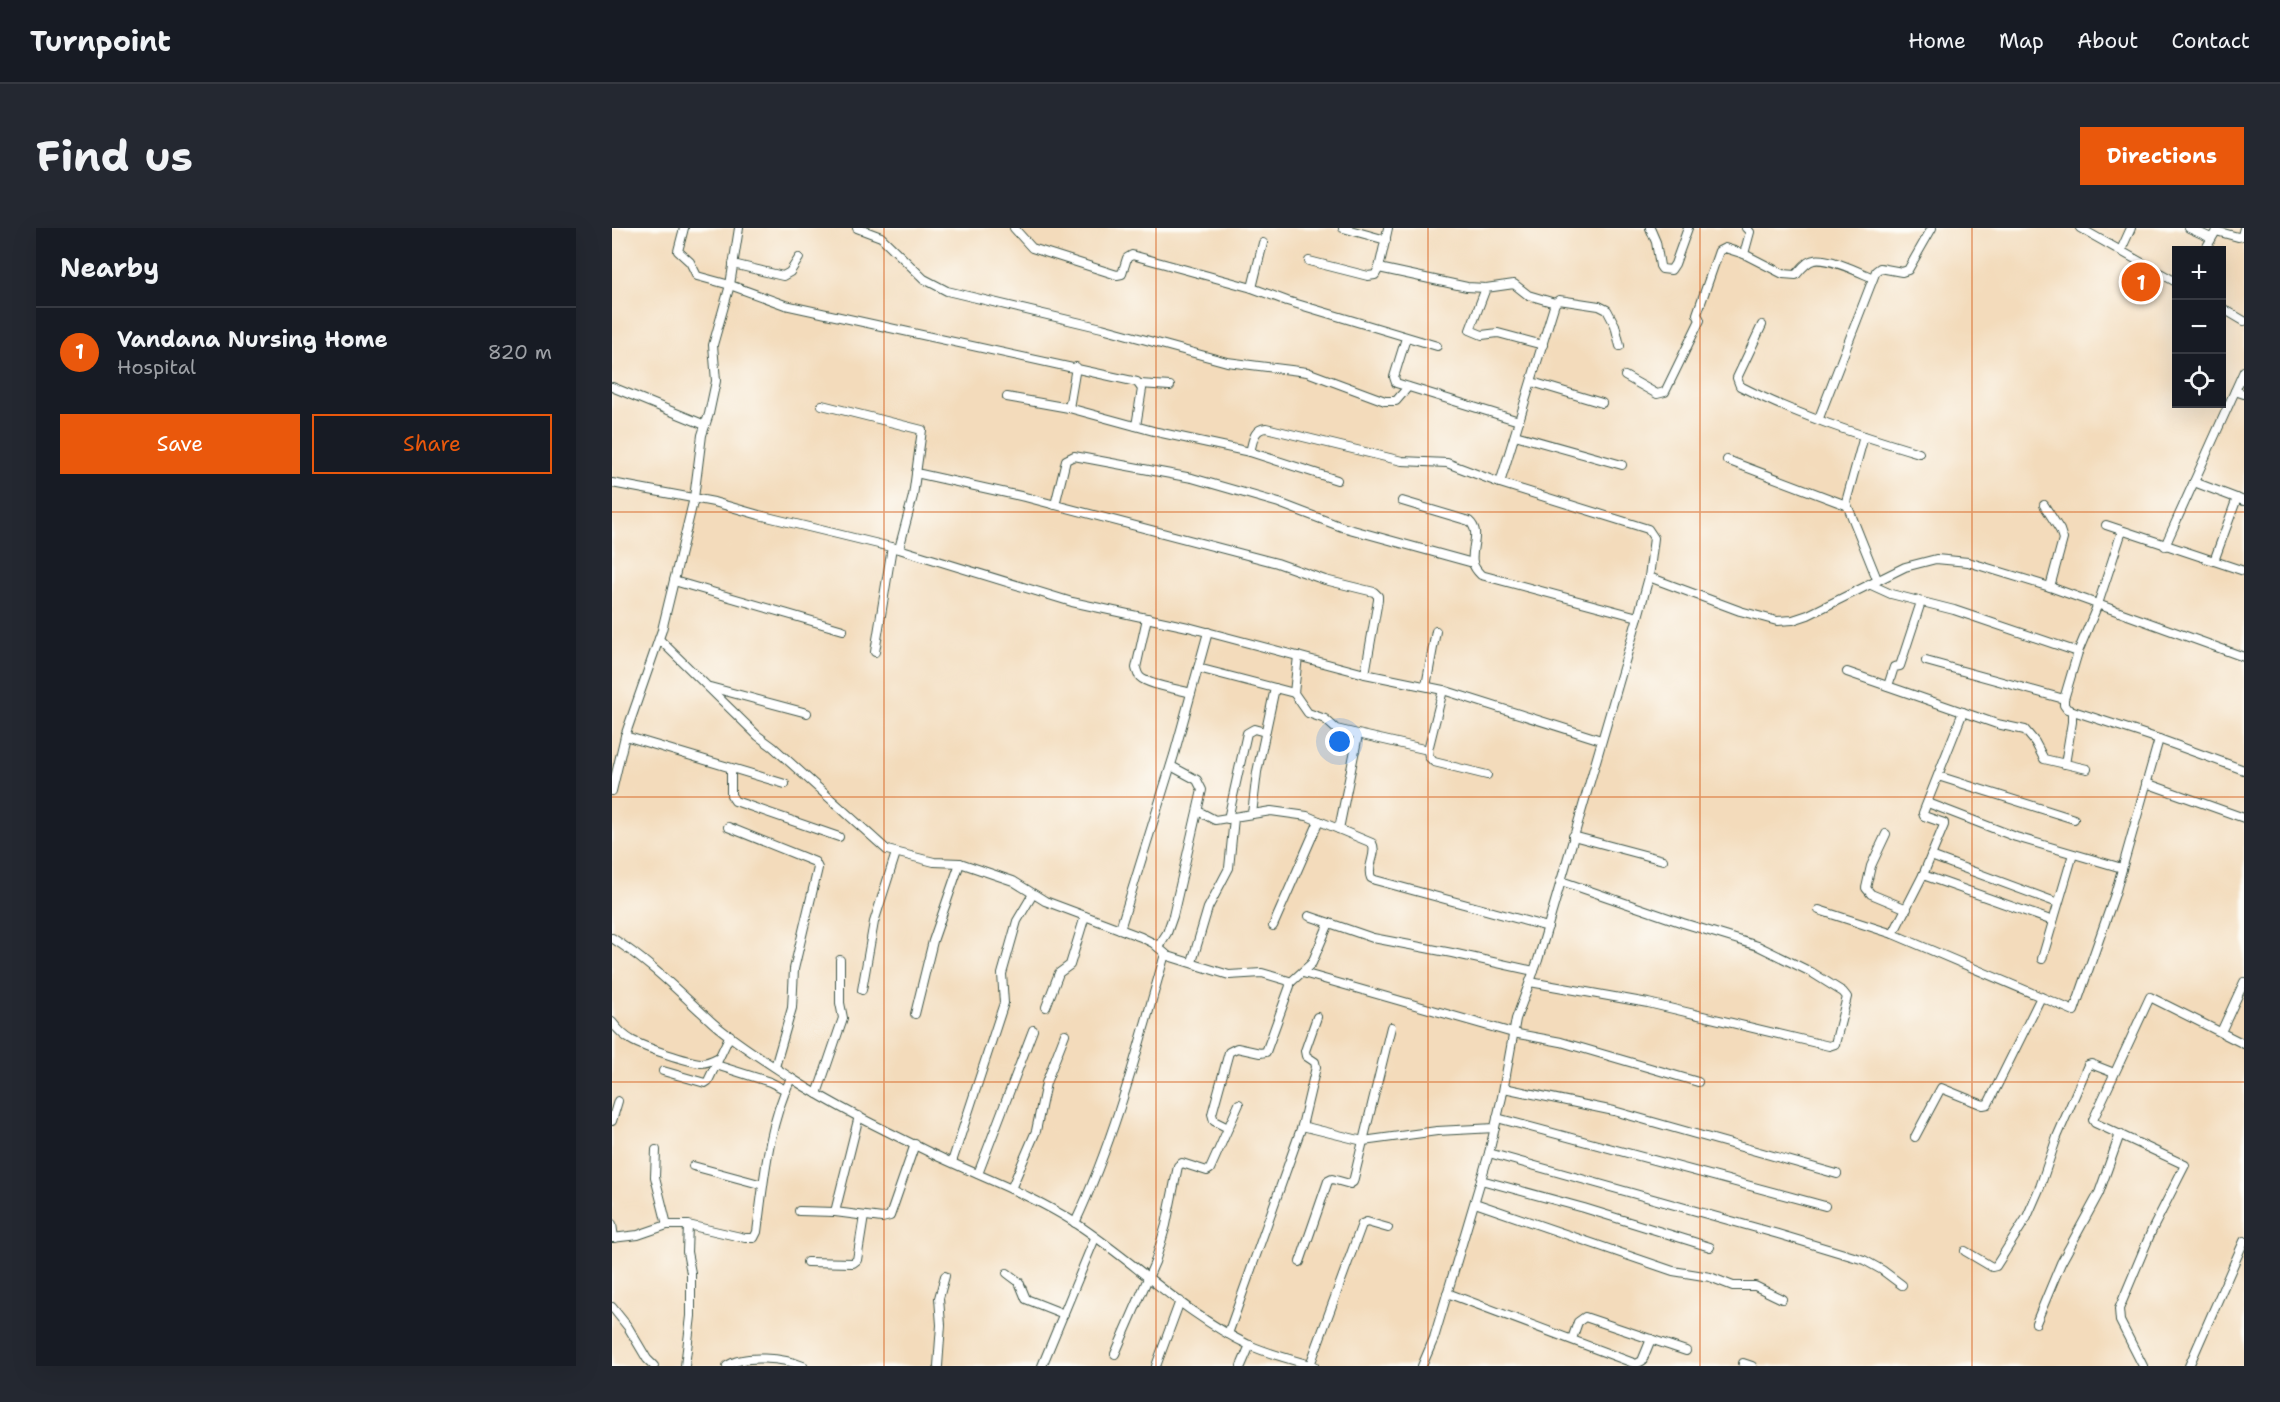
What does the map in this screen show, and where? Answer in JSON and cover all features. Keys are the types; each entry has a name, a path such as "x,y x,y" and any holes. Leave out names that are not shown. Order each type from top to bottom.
{"street":[{"path":"684,228 678,251 690,262 693,272 702,279 730,285 785,306 1076,368 1140,384 1170,386"},
{"path":"612,791 625,736 659,639 694,498 702,435 716,381 714,337 730,285 739,228"},
{"path":"857,228 881,237 924,279 947,291 1102,328 1227,362 1307,372 1385,401 1396,401 1407,387"},
{"path":"1014,228 1032,248 1117,275 1122,274 1128,256 1132,255 1252,288 1437,346"},
{"path":"1343,228 1386,240"},
{"path":"1310,261 1368,276 1375,275 1379,268 1388,228"},
{"path":"1650,228 1656,242 1660,266 1662,269 1671,270 1688,228"},
{"path":"1744,254 1750,236 1746,228"},
{"path":"1819,418 1876,271 1880,268 1902,272 1908,270 1932,228"},
{"path":"2080,228 2098,232 2121,250 2172,280"},
{"path":"2121,250 2131,228"},
{"path":"2189,228 2211,238"},
{"path":"2207,246 2216,231 2240,237 2244,228"},
{"path":"1252,288 1263,243"},
{"path":"1625,376 1657,393 1665,392 1700,320 1697,314 1719,251 1725,248 1744,254 1783,274 1796,275 1813,260 1827,261 1873,278"},
{"path":"733,264 783,276 790,272 799,258"},
{"path":"1379,268 1454,285 1486,288 1517,284 1528,295 1555,303"},
{"path":"1486,288 1470,330 1482,335 1498,333 1543,345"},
{"path":"1500,483 1555,303 1559,300 1604,308 1615,325 1620,346"},
{"path":"2226,310 2244,321"},
{"path":"1762,325 1737,378 1738,383 1758,396 1864,436 1919,453"},
{"path":"1406,338 1394,381 1398,385 1519,421"},
{"path":"1069,408 1076,368"},
{"path":"2165,546 2244,371"},
{"path":"1532,382 1602,403"},
{"path":"1136,426 1142,389 1140,384"},
{"path":"612,387 705,425"},
{"path":"2235,391 2244,394"},
{"path":"1007,397 1069,408 1250,452 1337,480"},
{"path":"822,405 919,428 923,435 913,496 896,548 875,652"},
{"path":"1250,452 1255,433 1266,428 1402,461 1447,463 1500,483 1648,529 1654,538 1649,578 1638,617 1548,927 1516,1019 1504,1088 1489,1153 1434,1338 1422,1366"},
{"path":"1515,435 1622,465"},
{"path":"1864,436 1846,505 1877,579"},
{"path":"1055,505 1066,460 1074,456 1192,478 1279,503 1342,527 1473,563"},
{"path":"1727,460 1846,505"},
{"path":"916,473 973,484 1055,505 1277,563 1325,580 1374,592 1378,600 1365,674"},
{"path":"2194,482 2241,499 2214,561"},
{"path":"612,483 694,498 896,548 1072,602 1208,632 1365,674 1443,690 1601,740"},
{"path":"1402,501 1469,521 1476,532 1473,563 1481,575 1486,578 1638,617"},
{"path":"2044,505 2063,539 2050,587"},
{"path":"2106,525 2244,570"},
{"path":"2122,531 2098,604 2078,652 2064,705 2072,711 2244,770"},
{"path":"1649,578 1740,611 1778,621 1793,620 1808,615 1905,567 1936,559 1968,562 2050,587 2244,657"},
{"path":"674,581 843,630"},
{"path":"1869,584 1891,594 1954,610 2078,652"},
{"path":"1887,686 1894,668 1900,666 1921,602"},
{"path":"1147,618 1136,668 1137,673 1147,681 1191,693"},
{"path":"1426,686 1436,631"},
{"path":"1120,929 1171,766 1208,632"},
{"path":"659,639 758,736 881,846 896,854 934,862 960,863 1013,881 1045,901 1141,937 1165,954 1229,975 1262,973 1287,980 1290,983"},
{"path":"1294,693 1298,656"},
{"path":"1926,661 2064,699"},
{"path":"1198,668 1294,693 1308,713 1325,719 1336,729 1428,750"},
{"path":"1847,672 1997,724 2025,730 2044,759 2087,769"},
{"path":"709,687 807,713"},
{"path":"1252,814 1257,772 1275,688"},
{"path":"1443,690 1428,750 1429,758 1434,762 1487,775"},
{"path":"2065,764 2072,711"},
{"path":"1893,934 1907,909 1945,824 1924,816 1963,712"},
{"path":"1192,962 1208,908 1229,868 1231,818 1247,733 1254,729 1265,732"},
{"path":"1340,830 1358,735"},
{"path":"625,736 785,784"},
{"path":"1819,910 1893,934 2073,1011 2076,1009 2115,894 2159,739"},
{"path":"1158,947 1167,933 1173,916 1202,790 1201,784 1171,766"},
{"path":"731,769 731,795 735,801 839,837"},
{"path":"1938,776 2074,819"},
{"path":"2146,783 2244,818"},
{"path":"1928,803 2016,837 2122,868"},
{"path":"1198,811 1215,820 1272,811 1319,821 1374,845 1368,872 1375,880 1548,927"},
{"path":"1273,926 1319,821"},
{"path":"728,827 815,862 818,868 794,969 792,1008 775,1067"},
{"path":"1886,834 1871,866 1866,888 1871,894 1907,909"},
{"path":"1573,836 1663,860"},
{"path":"862,990 874,922 896,854"},
{"path":"2042,959 2073,854"},
{"path":"1931,856 2058,903"},
{"path":"915,1014 933,940 960,863"},
{"path":"1923,875 2053,921"},
{"path":"1530,982 1648,1003 1829,1047 1835,1044 1847,997 1843,992 1811,972 1758,946 1561,881"},
{"path":"952,1162 1004,1003 1002,974 1017,921 1033,894"},
{"path":"1046,1007 1059,973 1070,965 1085,916"},
{"path":"1309,916 1373,938 1534,971"},
{"path":"1228,1128 1214,1121 1212,1114 1229,1052 1237,1048 1260,1053 1266,1052 1290,983 1312,963 1329,923"},
{"path":"612,938 658,972 715,1024 791,1078 859,1116 1011,1189 1075,1223 1180,1301 1228,1334 1250,1346 1309,1365 1362,1224 1367,1222 1388,1228"},
{"path":"1075,1223 1095,1179 1108,1142 1165,954"},
{"path":"817,1094 843,1018 840,1003 840,960"},
{"path":"1303,973 1514,1033 1561,1042 1698,1082"},
{"path":"2221,1032 2244,981"},
{"path":"1915,1137 1941,1088 1983,1105 1988,1104 2041,997"},
{"path":"2143,1366 2120,1321 2119,1309 2152,1230 2185,1164 2093,1121 2150,997 2244,1044"},
{"path":"1228,1334 1302,1126 1316,1067 1315,1062 1306,1056 1305,1051 1317,1017"},
{"path":"612,1022 624,1035 634,1041 700,1063 717,1061 786,1090"},
{"path":"1300,1262 1327,1183 1332,1179 1351,1184 1391,1027"},
{"path":"978,1174 1032,1030"},
{"path":"1011,1189 1036,1131 1046,1083 1065,1034"},
{"path":"663,1071 705,1083 730,1035"},
{"path":"1965,1251 1992,1267 1996,1266 2027,1217 2057,1137 2088,1065 2091,1064 2114,1073"},
{"path":"612,1224 613,1238 638,1235 667,1225 688,1225 754,1238 774,1122 791,1078"},
{"path":"1504,1088 1614,1111 1837,1174"},
{"path":"612,1121 618,1101"},
{"path":"1114,1354 1149,1279 1166,1225 1178,1166 1182,1162 1208,1171 1239,1104"},
{"path":"835,1212 859,1116"},
{"path":"1497,1118 1825,1206"},
{"path":"1302,1126 1363,1141 1437,1131 1495,1128"},
{"path":"2036,1323 2061,1263 2099,1193 2120,1134"},
{"path":"799,1211 835,1212 882,1218 890,1216 915,1144"},
{"path":"656,1150 655,1177 667,1225"},
{"path":"1489,1153 1864,1260 1902,1285"},
{"path":"693,1166 764,1185"},
{"path":"1481,1180 1710,1247"},
{"path":"1474,1203 1673,1271 1710,1277 1736,1286 1755,1286 1782,1299"},
{"path":"807,1262 853,1263 857,1260 864,1216"},
{"path":"686,1366 691,1316 691,1273 687,1252 688,1225"},
{"path":"1042,1366 1095,1238"},
{"path":"2189,1366 2244,1242"},
{"path":"1007,1273 1019,1282 1023,1295 1031,1302 1064,1314"},
{"path":"938,1366 941,1325 939,1298 945,1276"},
{"path":"1447,1293 1636,1364 1642,1361 1651,1340"},
{"path":"1156,1366 1180,1301"},
{"path":"612,1307 654,1366"},
{"path":"1572,1339 1578,1322 1585,1317 1686,1351"},
{"path":"1241,1366 1250,1346"},
{"path":"727,1366 732,1362 768,1358 790,1360 803,1366"},
{"path":"1743,1363 1752,1366"}],"place":[{"name":"Vandana Nursing Home","path":"2141,282"}]}
